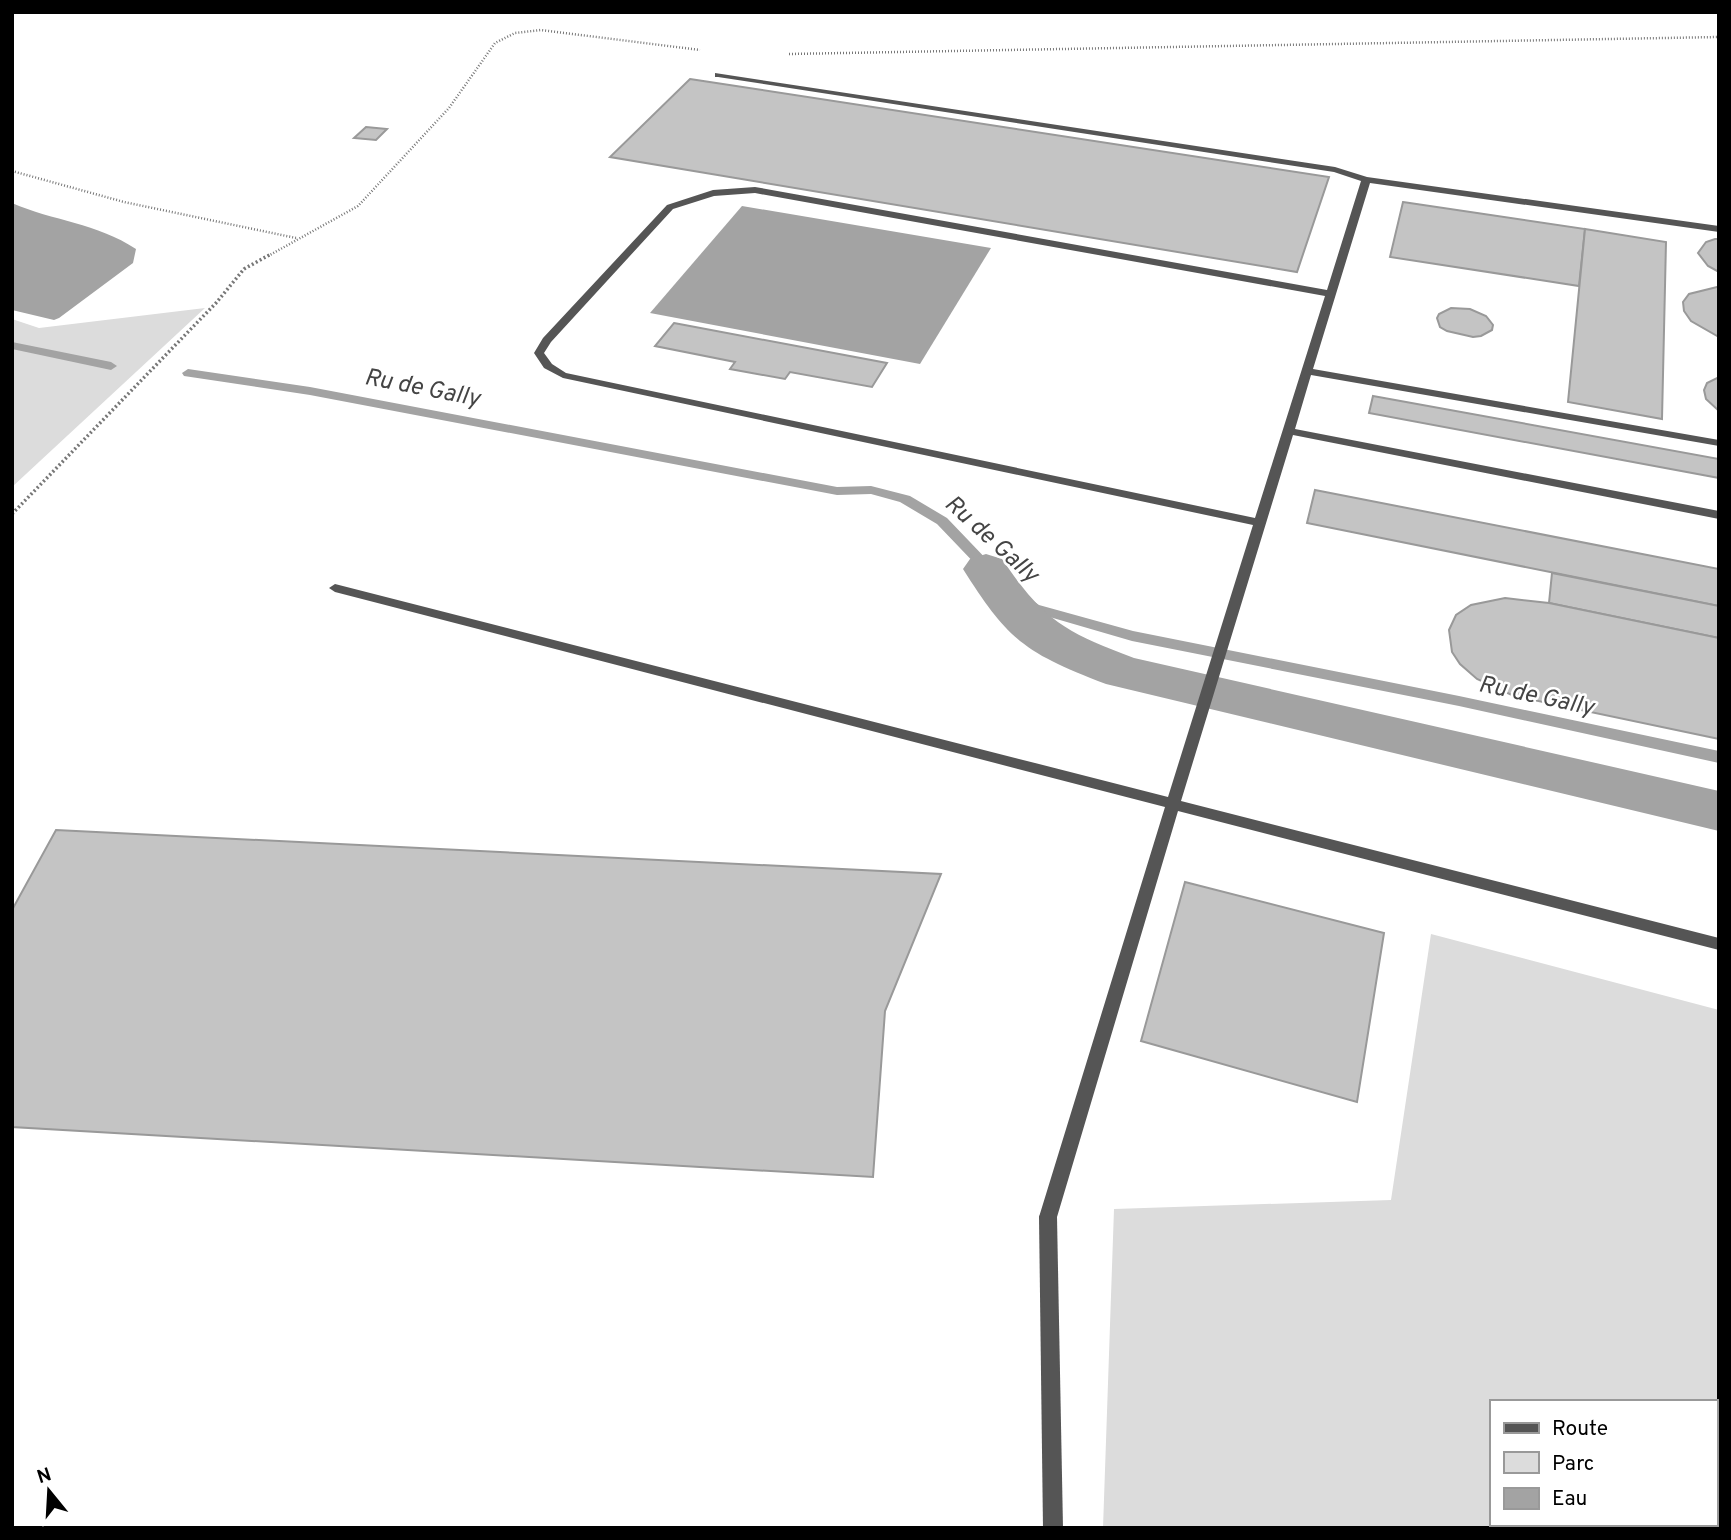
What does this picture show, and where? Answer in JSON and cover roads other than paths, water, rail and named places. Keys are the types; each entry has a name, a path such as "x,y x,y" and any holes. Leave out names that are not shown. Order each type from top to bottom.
{"street":[{"path":"718,75 1335,170 1366,180 1719,229"},
{"path":"1053,1528 1048,1217 1366,180"},
{"path":"1261,523 563,375 548,366 539,354 547,340 670,207 701,196 735,191 755,190 1331,294"},
{"path":"1307,372 1719,443"},
{"path":"1289,431 1719,515"},
{"path":"335,588 1719,944"}],"water":[{"path":"12,203 121,240 136,249 133,263 54,320 12,310"},
{"path":"742,206 991,248 920,364 650,313"}],"waterway":[{"name":"Ru de Gally","path":"12,345 111,366"},
{"name":"Ru de Gally","path":"188,373 310,391 837,491 871,490 905,499 942,521 1009,591 1034,608 1132,636 1459,701 1719,757"},
{"path":"986,569 1012,607 1031,628 1069,651 1123,672 1719,811"}]}
